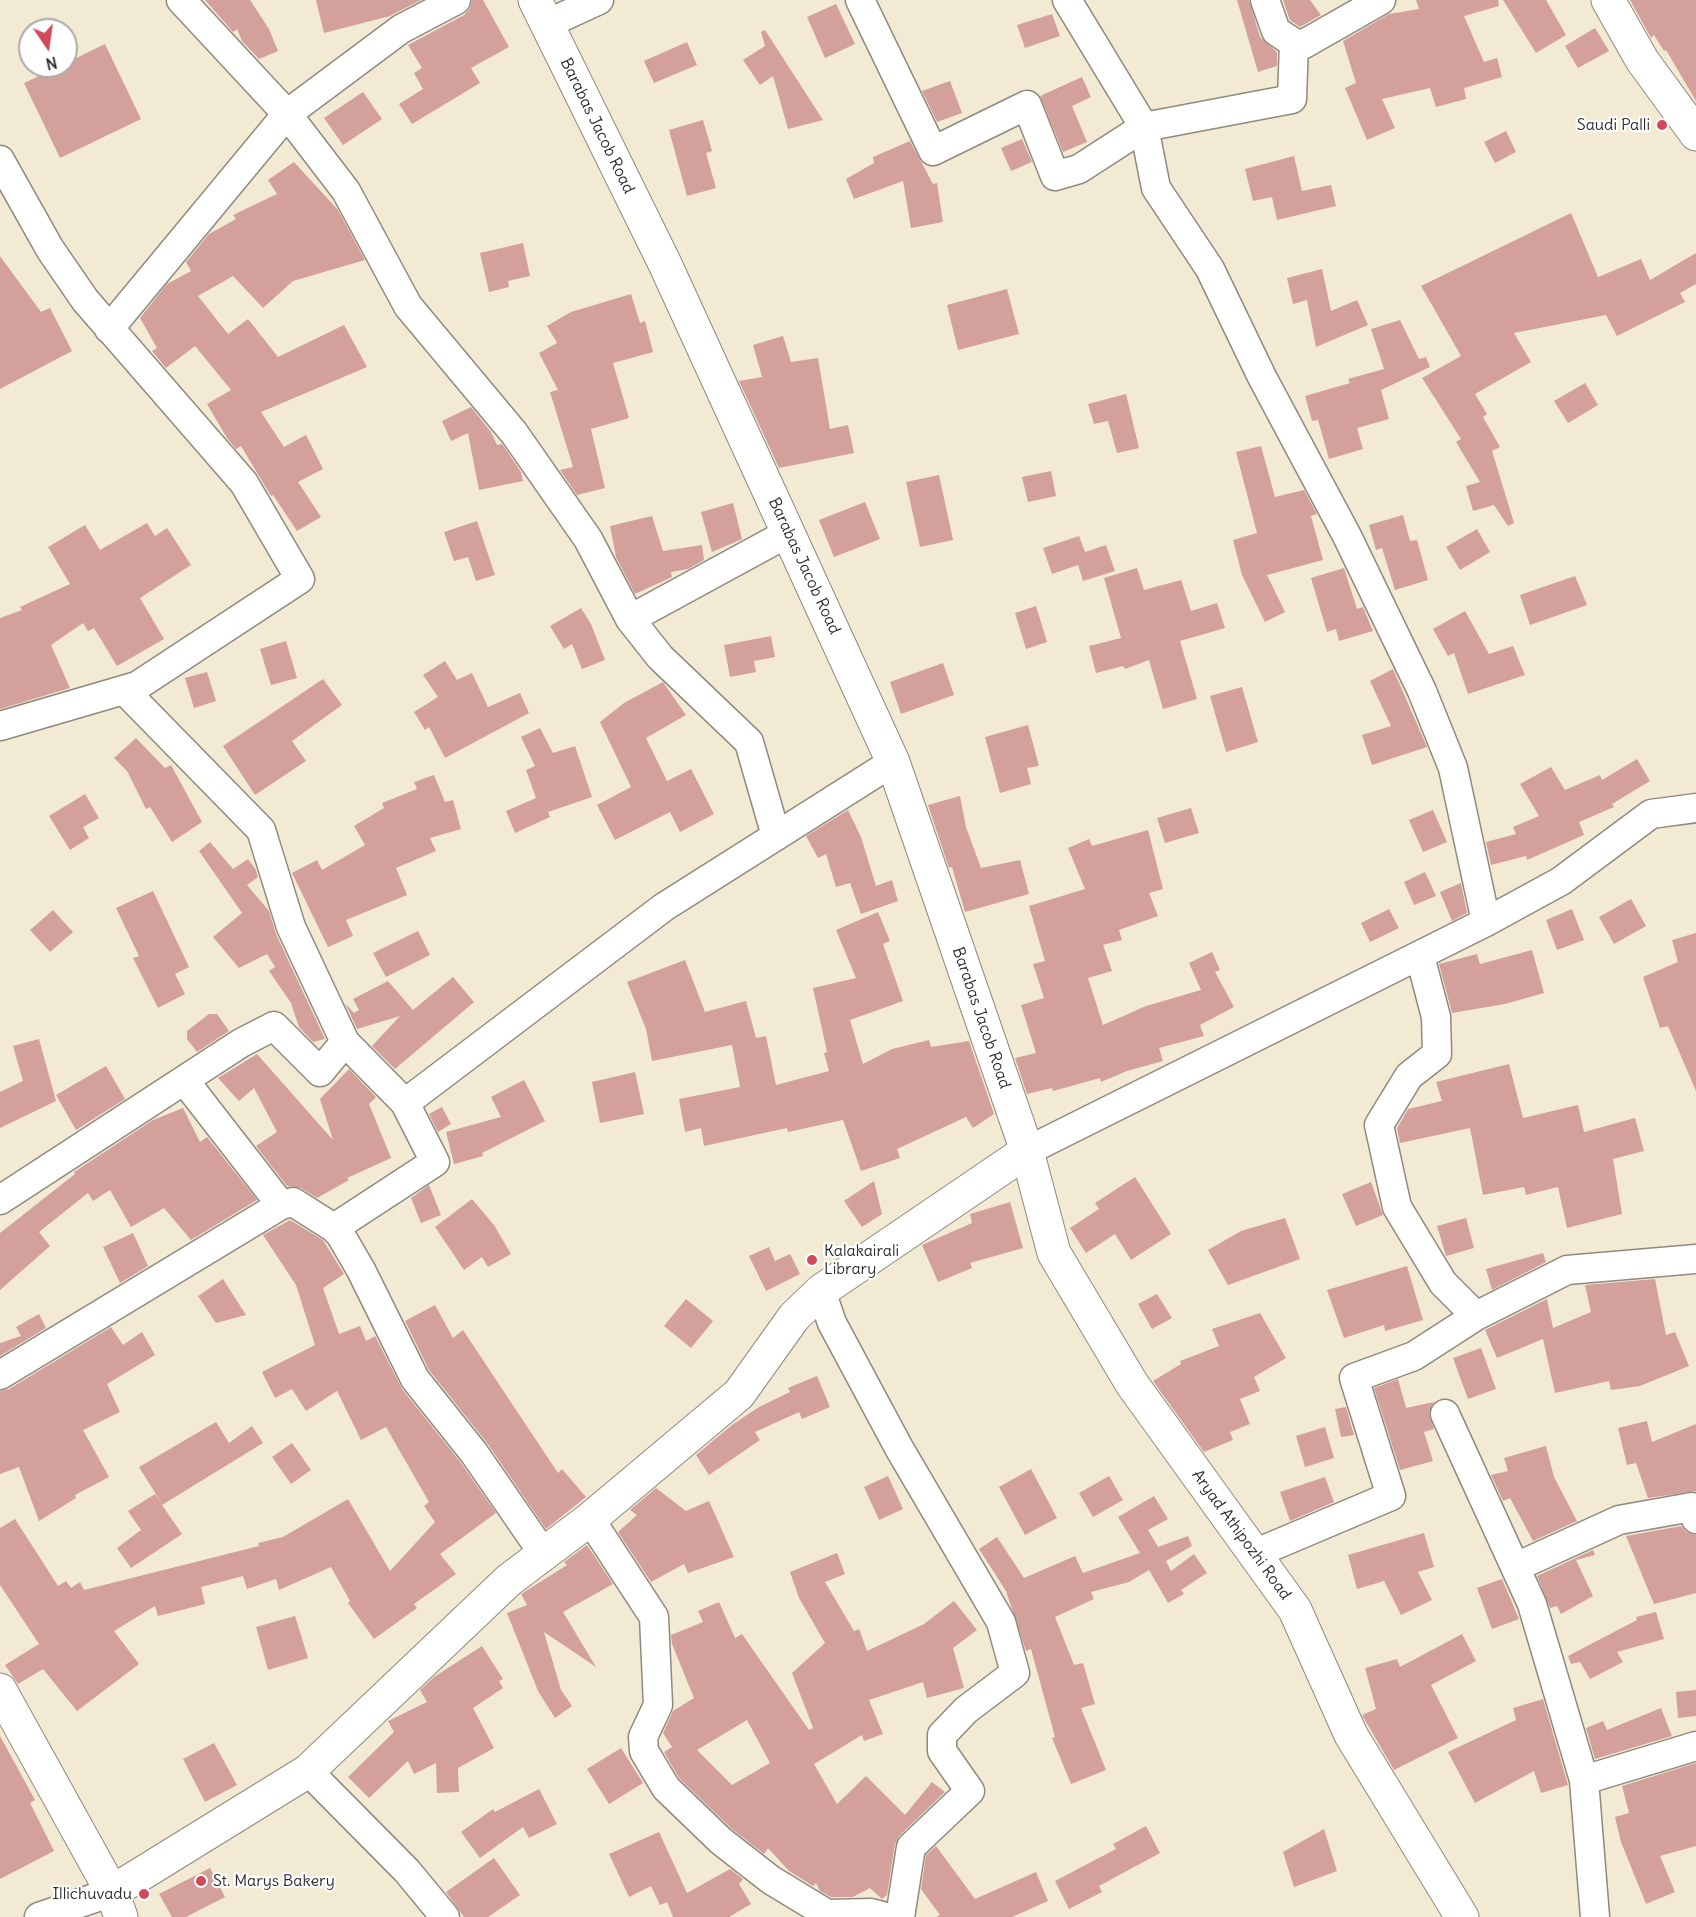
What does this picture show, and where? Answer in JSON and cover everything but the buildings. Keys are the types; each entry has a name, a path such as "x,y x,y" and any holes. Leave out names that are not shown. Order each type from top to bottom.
{"street":[{"path":"181,0 287,114 346,190 408,306 514,433 588,539 630,619 660,657 749,742 776,836"},
{"path":"110,329 287,114 401,29 456,0"},
{"path":"541,12 599,0"},
{"path":"860,0 933,151 1027,105 1055,176 1079,169 1144,127 1292,99 1294,43"},
{"path":"1066,0 1144,127 1156,189 1210,269 1267,387 1347,536 1422,691 1453,768 1486,922"},
{"path":"1265,0 1276,31 1294,43 1304,44 1315,40 1381,0"},
{"path":"1608,0 1642,60 1696,134"},
{"name":"Barabas Jacob Road","path":"541,12 665,264 893,762 1027,1152"},
{"path":"0,726 137,686 300,579 244,483 85,300 50,249 2,168"},
{"path":"630,619 788,533"},
{"path":"124,690 261,830 291,927 345,1042 405,1103 435,1162 334,1228"},
{"path":"405,1103 664,907 893,762"},
{"path":"39,1917 116,1904 308,1772 509,1580 590,1519 739,1394 794,1317 821,1291 1027,1152 1486,922 1561,880 1651,814 1696,808"},
{"path":"1420,956 1436,1017 1437,1054 1409,1076 1379,1125 1397,1207 1443,1283 1476,1316"},
{"path":"0,1200 241,1043 274,1026 320,1072 345,1042"},
{"path":"184,1080 281,1205"},
{"name":"Aryad Athipozhi Road","path":"1027,1152 1054,1253 1132,1384 1295,1610 1351,1735 1462,1917"},
{"path":"0,1375 281,1205 293,1202 340,1234 361,1270 415,1379 474,1453 543,1553"},
{"path":"1254,1554 1391,1496 1354,1378 1414,1356 1476,1316 1567,1270 1696,1259"},
{"path":"821,1291 832,1323 899,1448 1001,1622 1015,1673 966,1710 942,1735 942,1751 970,1791 910,1847 900,1917"},
{"path":"1445,1414 1532,1604 1584,1780 1595,1917"},
{"path":"1516,1567 1619,1520 1692,1508 1696,1519"},
{"path":"590,1519 654,1617 658,1705 643,1737 644,1751 666,1788 729,1848 771,1880 827,1914 871,1913 886,1917"},
{"path":"0,1690 116,1904"},
{"path":"1584,1780 1696,1746"},
{"path":"308,1772 408,1871 445,1917"}],"place":[{"name":"Saudi Palli","path":"1662,125"},
{"name":"Kalakairali Library","path":"812,1260"},
{"name":"St. Marys Bakery","path":"201,1881"},
{"name":"Illichuvadu","path":"144,1894"}]}
